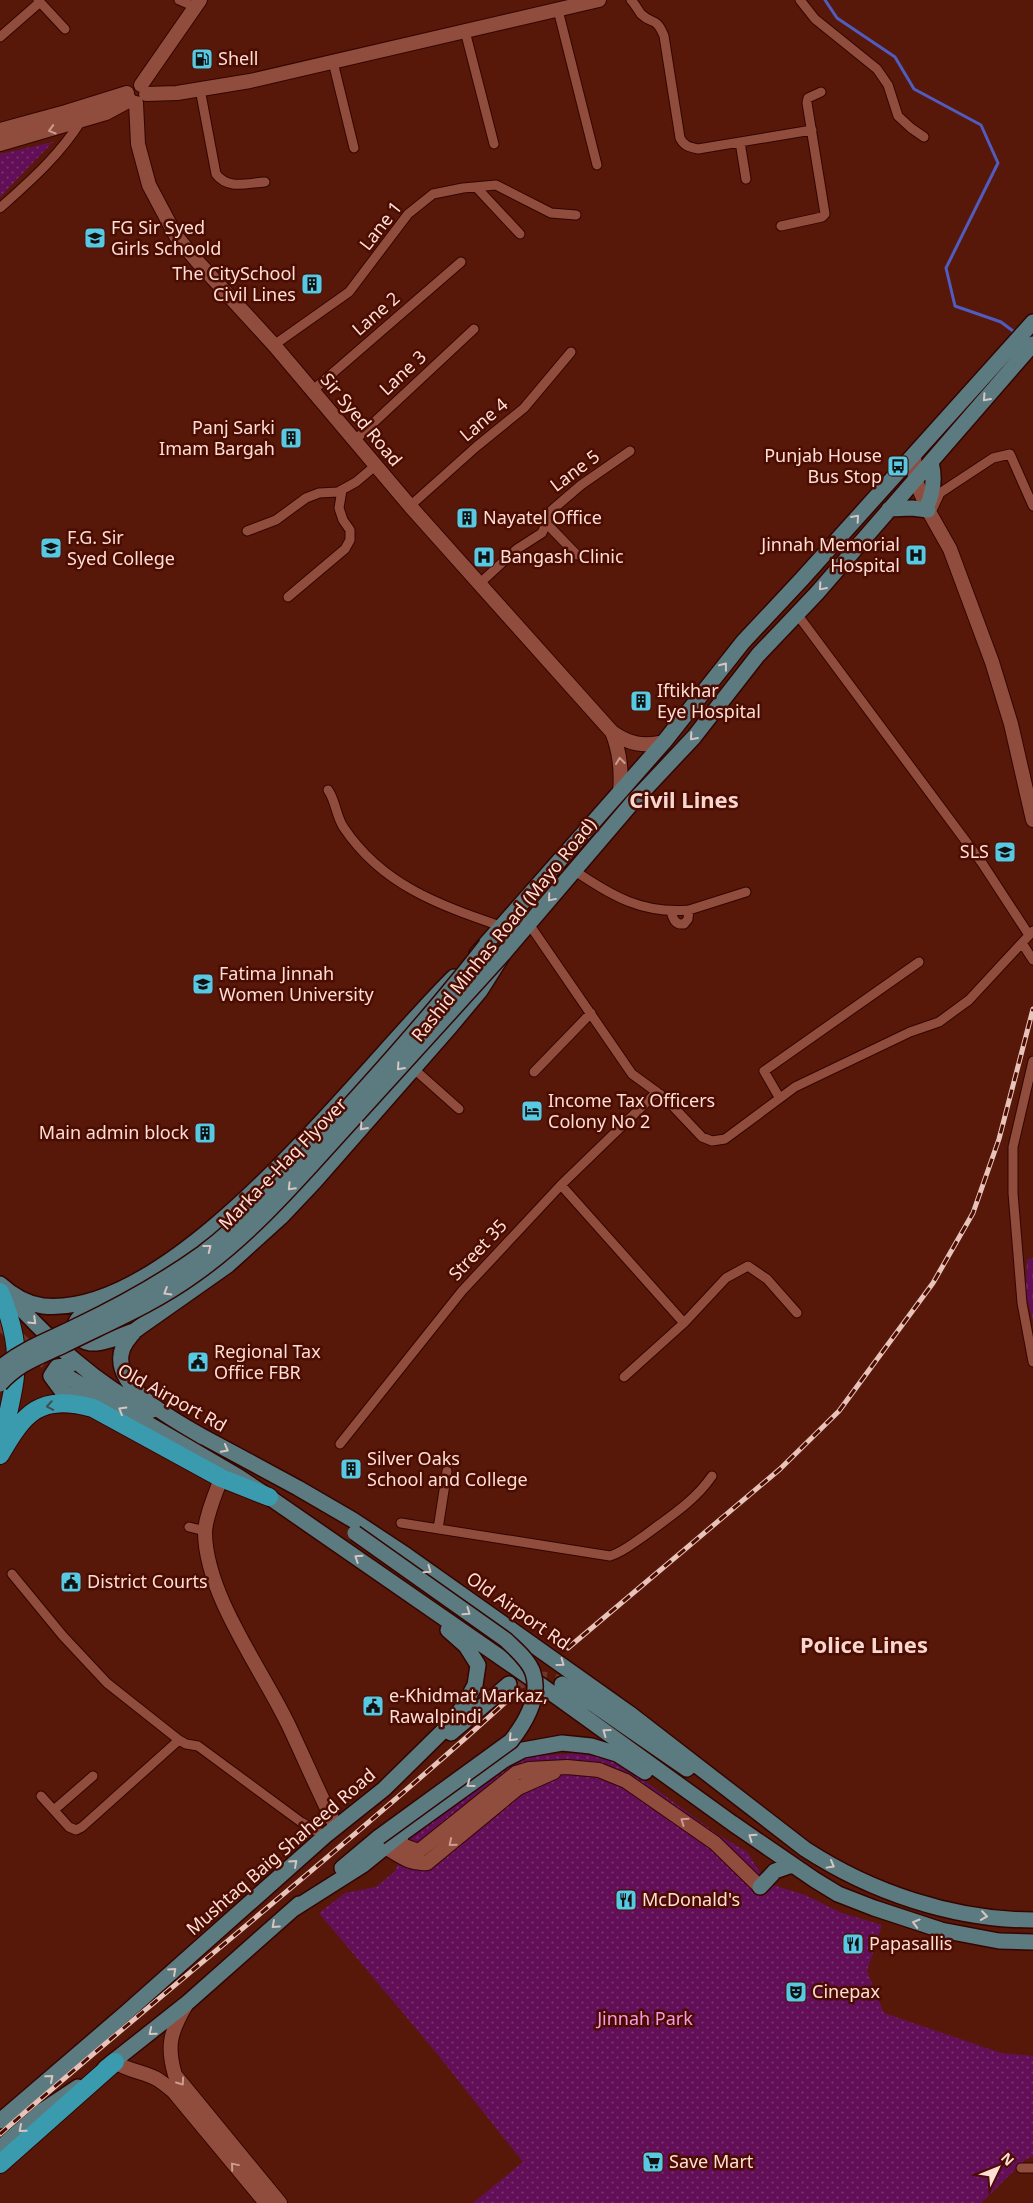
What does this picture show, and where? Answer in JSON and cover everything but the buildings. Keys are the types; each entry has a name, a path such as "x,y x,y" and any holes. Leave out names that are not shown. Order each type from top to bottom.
{"highway":[{"path":"0,1292 14,1337 16,1358 13,1386 0,1448"},
{"path":"0,1308 0,1315"},
{"path":"0,1455 18,1426 30,1413 60,1404 78,1404 93,1408 221,1478 270,1497"},
{"path":"0,2164 115,2062"}],"main road":[{"name":"Rashid Minhas Road (Mayo Road)","path":"203,1437 148,1404 128,1379 122,1366 121,1355 126,1341 137,1329 198,1288 252,1245 315,1182 480,991 504,953 632,803 694,737 758,655 916,480 1012,357 1033,322"},
{"name":"Rashid Minhas Road (Mayo Road)","path":"0,1285 12,1295 42,1306 69,1305 112,1293 170,1261 214,1228 288,1155 421,1010 486,945 664,742 743,642 914,454 1012,357 1033,344"},
{"path":"889,509 912,508 929,510 934,480 931,462"},
{"name":"Marka-e-Haq Flyover","path":"0,1368 32,1346 87,1322 162,1281 228,1232 274,1188 428,1018 486,945"},
{"name":"Marka-e-Haq Flyover","path":"0,1384 10,1373 31,1359 110,1322 169,1291 194,1275 240,1238 296,1182 504,953"},
{"name":"Old Airport Rd","path":"0,1285 32,1320 85,1369 137,1405 203,1437 353,1520 502,1622 629,1713 805,1848 830,1865 871,1885 916,1902 965,1913 1033,1920"},
{"path":"112,1293 77,1319 74,1325 75,1333 81,1340 89,1343 102,1342 137,1329"},
{"path":"85,1369 73,1365 63,1365 57,1367 51,1376 62,1391 93,1408"},
{"path":"63,1374 270,1497 490,1649 666,1774 732,1824 838,1894 908,1921 941,1930 999,1941 1033,1942"},
{"path":"0,2148 42,2111 115,2062 186,2004 292,1910 511,1741 529,1714 534,1687 533,1673 527,1662 506,1640 355,1533 298,1488"},
{"name":"Mushtaq Baig Shaheed Road","path":"0,2121 127,2012 330,1832 384,1789 448,1726 475,1685 478,1665 466,1646 400,1586"},
{"path":"490,1649 522,1667 530,1664 532,1655 529,1650 502,1622"},
{"path":"384,1789 509,1684"},
{"path":"562,1684 805,1848"},
{"path":"382,1842 400,1835 504,1760 523,1750 562,1743 591,1746 617,1754 678,1794 732,1824"},
{"path":"760,1887 775,1871 792,1865"}],"street":[{"path":"0,144 81,122 106,113 136,95 197,3 179,0"},
{"path":"631,0 642,15 654,20 660,26 664,36 680,138 683,144 698,149 812,130"},
{"path":"800,0 815,19 877,69 888,85 898,116 924,137"},
{"path":"0,36 39,1 64,29"},
{"path":"0,130 136,95 176,93 250,81 593,1"},
{"path":"558,10 597,165"},
{"path":"465,31 494,144"},
{"path":"333,62 354,148"},
{"path":"200,89 216,174 222,182 232,184 265,182"},
{"path":"781,226 822,217 825,214 808,98 821,92"},
{"name":"Sir Syed Road","path":"136,95 138,144 149,185 176,236 274,345 410,506 612,732 623,740 636,744 650,745 664,742"},
{"path":"0,208 67,143 81,122"},
{"path":"740,142 746,180"},
{"name":"Lane 1","path":"274,345 350,292 408,214 433,194 463,188 496,185 552,213 576,215"},
{"path":"476,188 520,234"},
{"name":"Lane 2","path":"312,391 461,262"},
{"name":"Lane 3","path":"354,441 474,329"},
{"name":"Lane 4","path":"410,506 476,447 524,408 571,352"},
{"name":"Lane 5","path":"479,584 517,549 542,533 552,510 581,485 630,451"},
{"path":"914,454 916,480 929,510 950,549 992,662 1011,724 1033,820"},
{"path":"929,510 940,494 993,458 1010,454 1033,506"},
{"path":"247,532 276,520 306,498 319,493 342,490 356,482 375,466"},
{"path":"288,597 345,549 350,540 350,530 343,520 339,508 342,490"},
{"path":"546,523 578,555"},
{"path":"529,924 632,1074 665,1098 702,1138 712,1141 725,1139 795,1087 910,1032 938,1022 970,1000 1031,933 982,863 797,614"},
{"name":"Sir Syed Road","path":"612,732 619,756 620,792"},
{"path":"328,790 344,828 370,859 394,880 453,910 503,926"},
{"path":"574,871 620,899 649,908 670,911 689,910 746,892"},
{"path":"670,911 675,922 684,924 688,919 689,910"},
{"path":"1022,943 1033,960"},
{"path":"779,1098 764,1071 919,962"},
{"path":"534,1072 591,1012"},
{"path":"1033,1061 1014,1147 1013,1184 1022,1303 1033,1362"},
{"path":"414,1068 459,1109"},
{"name":"Street 35","path":"340,1444 462,1291 561,1185 656,1093"},
{"path":"561,1185 684,1323"},
{"path":"624,1377 684,1323 726,1278 748,1266 768,1279 797,1313"},
{"path":"438,1529 447,1471"},
{"path":"402,1523 610,1556 622,1552 675,1513 703,1489 712,1476"},
{"path":"221,1478 205,1531 210,1565 229,1615 288,1724 330,1832"},
{"path":"189,1528 205,1531"},
{"path":"12,1574 64,1636 107,1683 179,1740 186,1744 198,1746 301,1822 330,1832"},
{"path":"41,1796 69,1827 76,1830 82,1827 179,1740"},
{"path":"400,1835 402,1845 419,1850 516,1773 529,1769 567,1767 599,1770 626,1781 715,1842 760,1887"},
{"path":"382,1842 408,1861 415,1864 426,1863 518,1788 553,1772 599,1770"},
{"path":"54,1810 93,1776"},
{"path":"186,2004 173,2028 170,2041 171,2061 175,2075 280,2203"},
{"path":"115,2062 125,2069 136,2070 158,2079 173,2091 266,2203"},
{"path":"1021,2168 1033,2168"}],"green space":[{"path":"53,142 0,197 0,154"},
{"path":"1033,1258 1033,1322 1026,1294 1027,1259"},
{"name":"Jinnah Park","path":"580,1753 619,1762 717,1834 747,1852 767,1883 805,1895 842,1913 882,1925 867,1971 884,2013 1001,2053 1033,2056 1033,2157 1026,2159 981,2203 473,2203 523,2162 434,2050 319,1913 345,1893 376,1887 395,1871 408,1841 498,1769 521,1757"}],"waterway":[{"path":"825,0 837,18 895,57 914,89 981,125 998,163 946,268 955,306 1001,322 1017,334"}],"tunnel":[{"path":"0,1322 29,1349 63,1374"},
{"path":"509,1684 535,1679 562,1684"}],"railway":[{"path":"568,1648 780,1469 839,1411 933,1283 973,1213 999,1139 1033,1009"},
{"path":"0,2134 384,1809 510,1698"}],"place":[{"name":"Shell","path":"202,59"},
{"name":"FG Sir Syed Girls Schoold","path":"95,238"},
{"name":"The CitySchool Civil Lines","path":"312,284"},
{"name":"Panj Sarki Imam Bargah","path":"291,438"},
{"name":"Punjab House Bus Stop","path":"898,466"},
{"name":"Nayatel Office","path":"467,518"},
{"name":"F.G. Sir Syed College","path":"51,548"},
{"name":"Jinnah Memorial Hospital","path":"916,555"},
{"name":"Bangash Clinic","path":"484,557"},
{"name":"Iftikhar Eye Hospital","path":"641,701"},
{"name":"SLS","path":"1005,852"},
{"name":"Fatima Jinnah Women University","path":"203,984"},
{"name":"Income Tax Officers Colony No 2","path":"532,1111"},
{"name":"Main admin block","path":"205,1133"},
{"name":"Regional Tax Office FBR","path":"198,1362"},
{"name":"Silver Oaks School and College","path":"351,1469"},
{"name":"District Courts","path":"71,1582"},
{"name":"e-Khidmat Markaz, Rawalpindi","path":"373,1706"},
{"name":"McDonald's","path":"626,1900"},
{"name":"Papasallis","path":"853,1944"},
{"name":"Cinepax","path":"796,1992"},
{"name":"Save Mart","path":"653,2162"}],"district":[{"name":"Civil Lines","path":"684,800"},
{"name":"Police Lines","path":"864,1645"}]}
